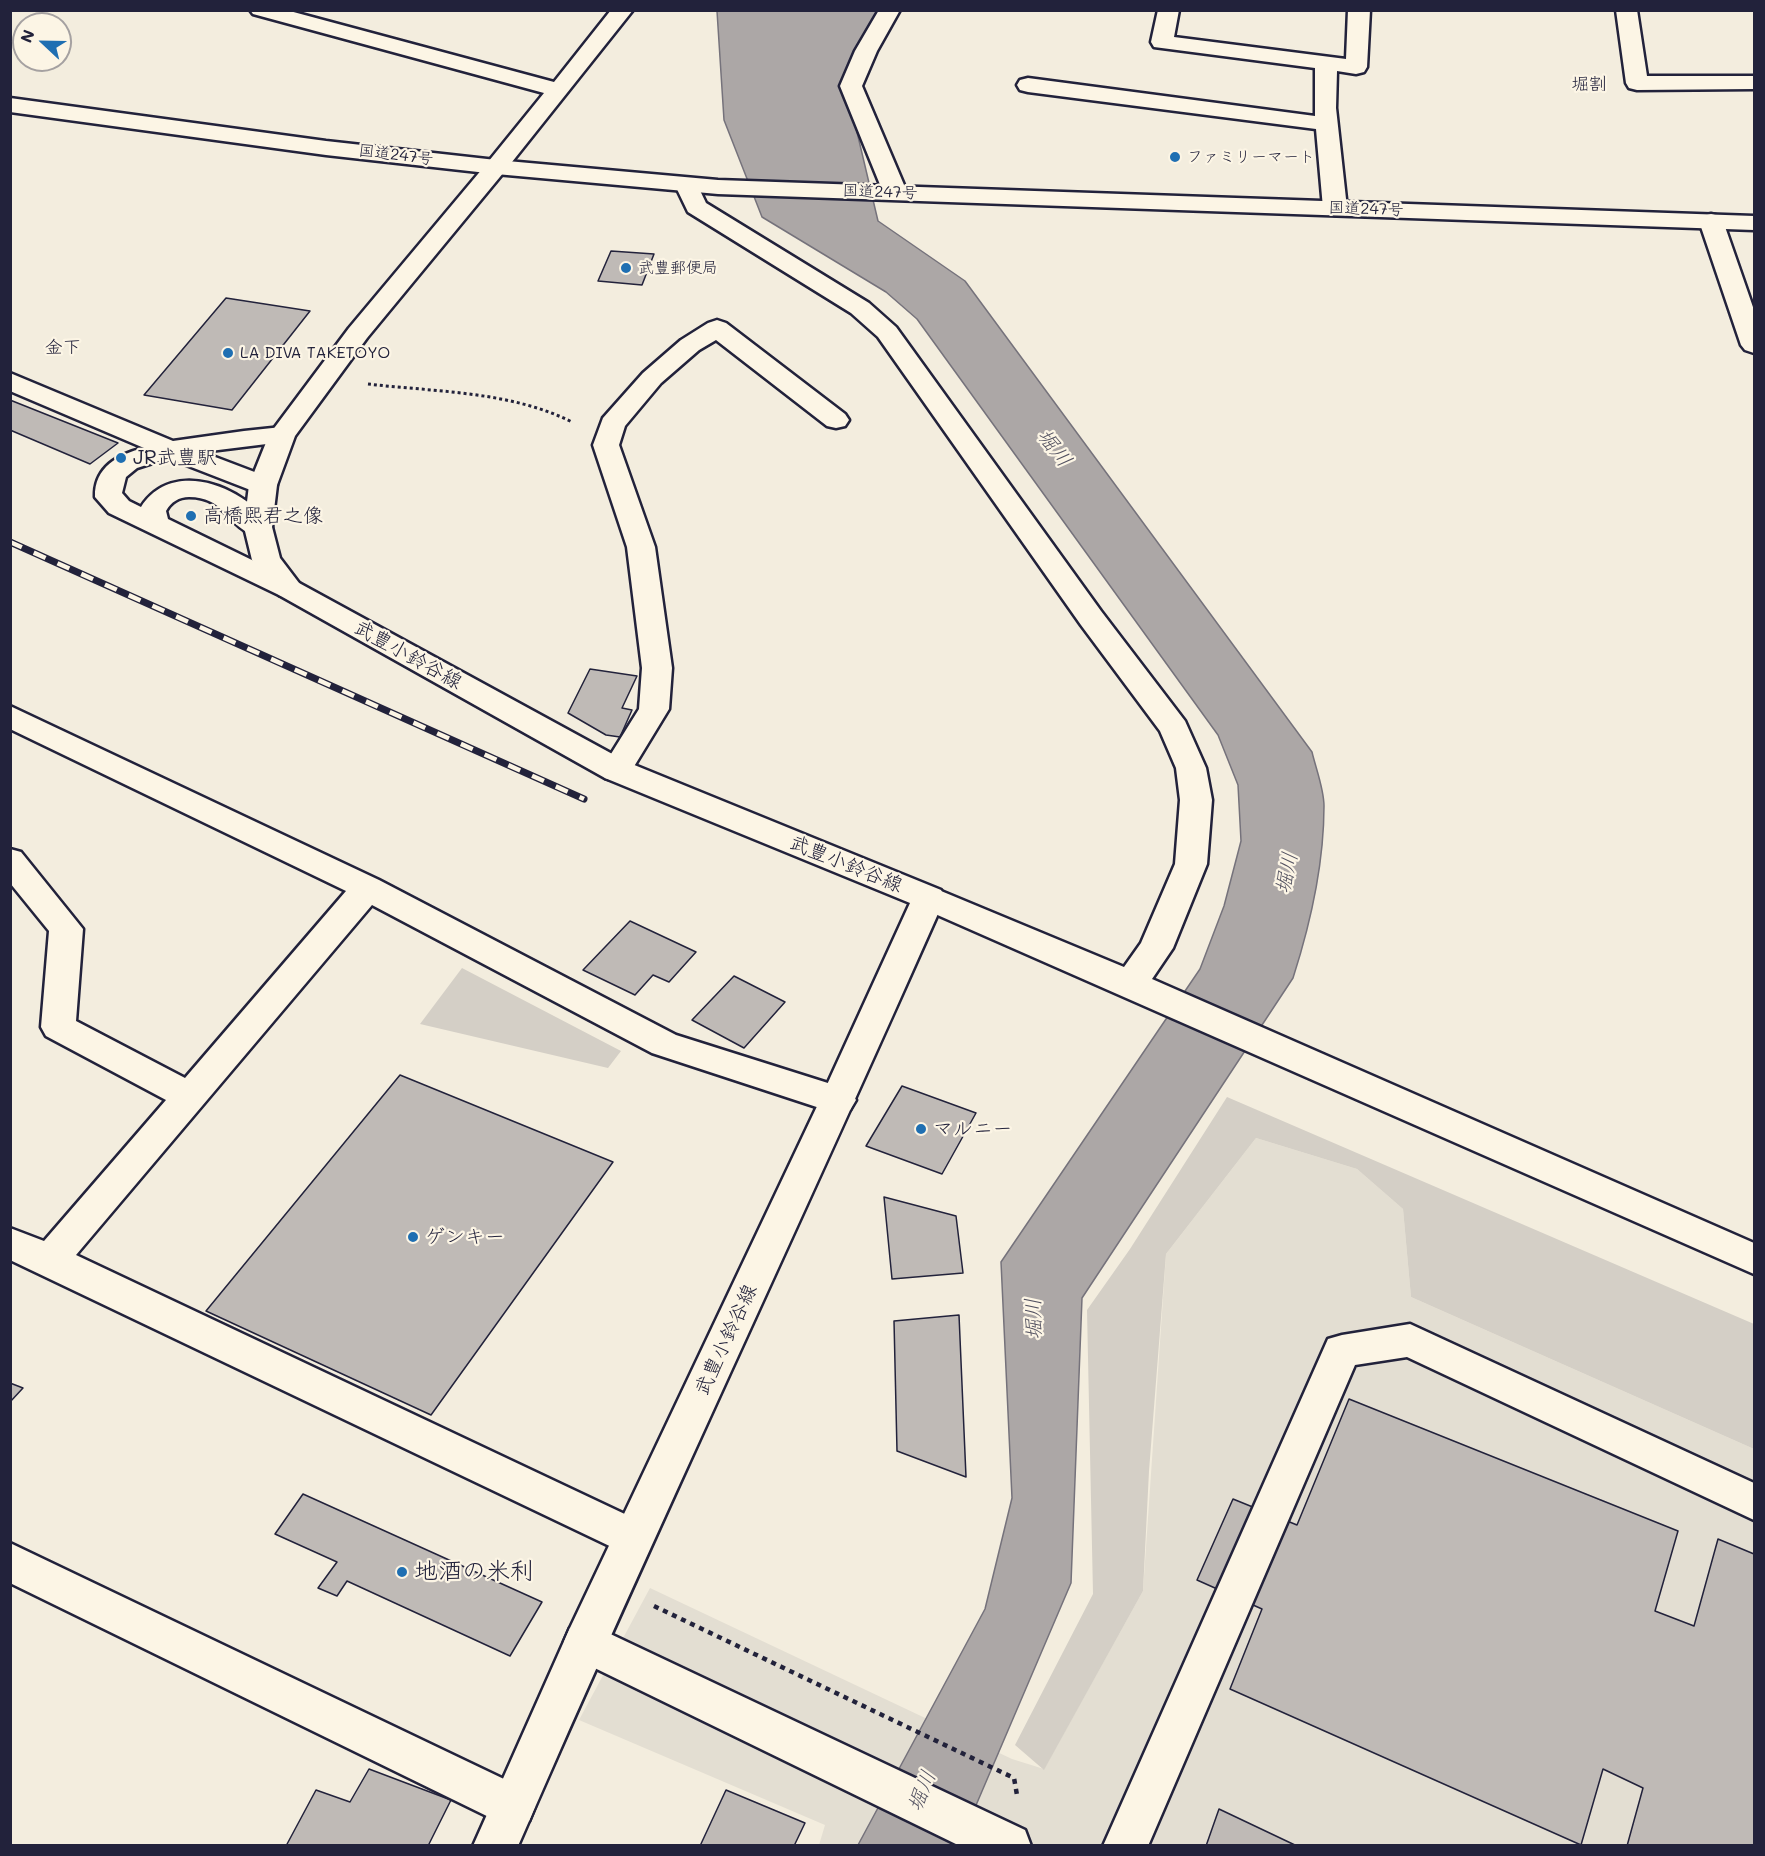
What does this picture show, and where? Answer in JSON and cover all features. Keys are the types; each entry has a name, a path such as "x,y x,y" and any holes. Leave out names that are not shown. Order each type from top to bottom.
{"main road":[{"path":"260,10 560,90"},
{"path":"331,28 352,10"},
{"name":"武豊小鈴谷線","path":"495,1845 585,1642 838,1100 929,898 616,770 289,589 266,560 258,527 263,484 282,435 358,333 560,90 623,10"},
{"path":"886,192 851,86 866,51 890,10"},
{"path":"1169,10 1162,42 1356,67 1359,10"},
{"path":"1626,10 1636,82 1755,83"},
{"path":"1326,63 1326,124 1335,208"},
{"path":"1028,85 1326,124"},
{"name":"国道247号","path":"10,105 314,146 496,167 687,185 1755,223"},
{"path":"687,185 696,207 860,308 887,332 1091,618 1174,728 1191,768 1196,800 1191,864 1156,948 1130,984"},
{"path":"1711,221 1755,345"},
{"path":"616,770 654,709 657,668 641,547 606,445 612,424 652,378 690,345 717,328 836,420"},
{"path":"10,381 172,450 263,484"},
{"path":"282,435 237,439 149,453 131,460 117,470 108,484 108,497 119,507 289,589"},
{"path":"155,524 152,511 159,499 176,490 195,489 214,493 226,499 258,527"},
{"path":"10,716 368,888 664,1044 838,1100"},
{"path":"10,860 66,929 58,1027 188,1096"},
{"path":"50,1260 368,888"},
{"path":"929,898 1755,1259"},
{"path":"10,1243 634,1538"},
{"path":"1125,1845 1342,1351 1410,1340 1755,1502"},
{"path":"10,1562 513,1806"},
{"path":"585,1642 1009,1845"}],"path":[{"path":"364,384 502,400 560,414 606,445"},
{"path":"611,1586 1014,1778"}],"shaded area":[{"path":"462,968 621,1051 608,1068 420,1024"},
{"path":"1227,1097 1754,1324 1754,1449 1411,1297 1403,1209 1357,1169 1256,1138 1166,1254 1149,1471 1143,1591 1044,1770 1015,1745 1093,1594 1087,1310 1130,1249"},
{"path":"1256,1138 1357,1169 1403,1209 1411,1297 1754,1449 1754,1845 819,1845 825,1825 579,1720 650,1588 1012,1759 1044,1769 1143,1591 1166,1254"}],"water":[{"name":"堀川","path":"717,11 877,11 844,77 878,221 965,281 1312,752 1324,799 1319,872 1293,978 1082,1298 1071,1583 959,1845 858,1845 985,1609 1012,1498 1001,1262 1200,969 1224,906 1241,841 1238,785 1218,735 917,319 886,292 762,217 724,120"}],"building":[{"path":"611,251 654,254 642,285 598,281"},
{"name":"LA DIVA TAKETOYO","path":"226,298 310,311 232,410 144,395"},
{"path":"10,400 118,443 90,464 10,430"},
{"path":"590,669 637,676 622,708 632,710 620,737 606,735 568,713"},
{"path":"630,921 696,952 669,982 653,975 635,995 583,970"},
{"path":"734,976 785,1002 744,1048 692,1020"},
{"name":"ゲンキー","path":"400,1075 613,1162 431,1415 206,1311"},
{"name":"マルニー","path":"902,1086 976,1113 942,1174 866,1146"},
{"path":"884,1197 956,1216 963,1273 892,1279"},
{"path":"959,1315 966,1477 897,1451 894,1321"},
{"path":"10,1383 23,1388 10,1402"},
{"path":"1349,1399 1678,1531 1655,1611 1694,1626 1718,1539 1754,1554 1754,1846 1627,1846 1643,1788 1603,1769 1581,1845 1230,1689 1262,1609 1197,1580 1233,1499 1297,1525"},
{"name":"地酒の米利","path":"303,1494 542,1602 510,1656 347,1581 337,1596 318,1588 337,1562 275,1534"},
{"path":"369,1769 451,1800 428,1846 286,1846 316,1790 350,1802"},
{"path":"726,1790 805,1823 794,1846 700,1846"},
{"path":"1219,1809 1297,1846 1206,1846"}],"railway":[{"path":"10,542 584,799"}],"place":[{"name":"ファミリーマート","path":"1175,157"},
{"name":"武豊郵便局","path":"626,268"},
{"name":"LA DIVA TAKETOYO","path":"228,353"},
{"name":"JR武豊駅","path":"121,458"},
{"name":"高橋煕君之像","path":"191,516"},
{"name":"マルニー","path":"921,1129"},
{"name":"ゲンキー","path":"413,1237"},
{"name":"地酒の米利","path":"402,1572"}],"district":[{"name":"堀割","path":"1589,84"},
{"name":"金下","path":"63,347"}]}
